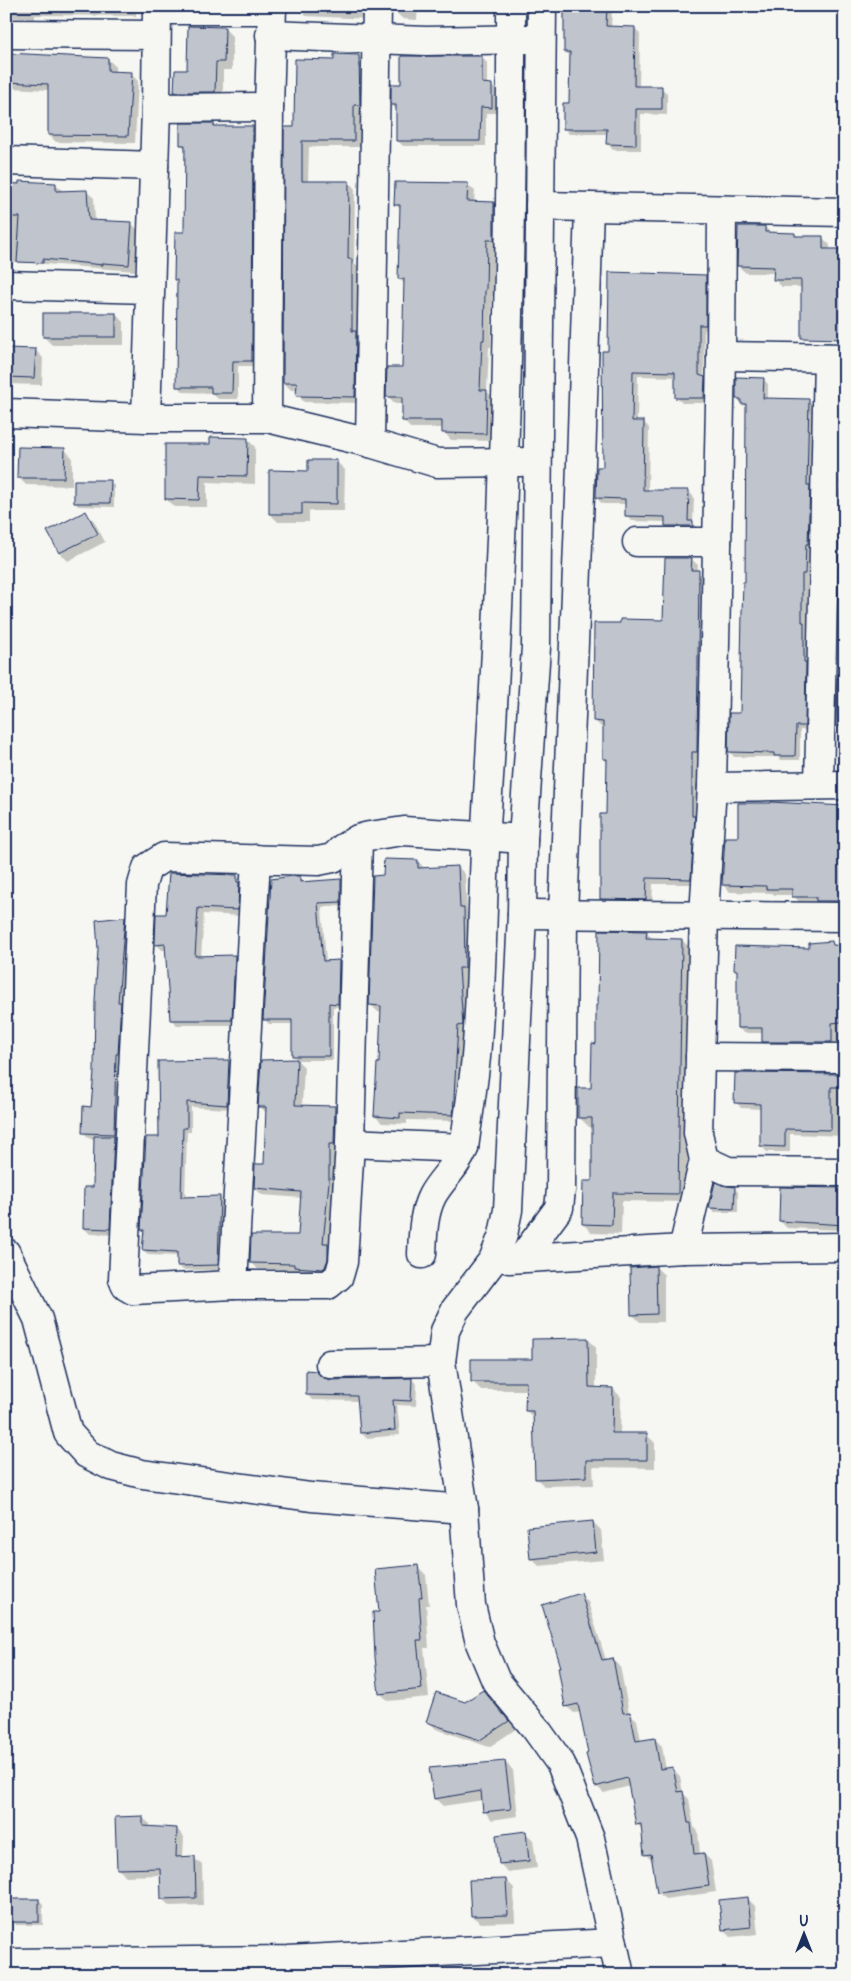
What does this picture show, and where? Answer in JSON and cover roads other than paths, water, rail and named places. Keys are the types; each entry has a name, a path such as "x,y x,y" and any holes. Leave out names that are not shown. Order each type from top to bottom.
{"street":[{"path":"370,443 377,6"},
{"path":"422,1254 424,1219 432,1196 460,1158 464,1148 476,1058 496,670 504,463 509,240 511,6"},
{"path":"542,6 536,647 523,839 522,914 508,1210 503,1235 493,1260 455,1310 445,1331 441,1362 464,1509 471,1605 480,1642 496,1681 536,1729 561,1764 590,1838 620,1975"},
{"path":"6,34 156,17 272,17 377,39 511,40 542,38"},
{"path":"146,418 156,108 156,17"},
{"path":"267,418 269,107 272,17"},
{"path":"156,108 269,107"},
{"path":"6,161 154,166"},
{"path":"540,206 845,212"},
{"path":"522,1258 559,1208 561,1190 563,914 580,495 589,207"},
{"path":"683,1249 704,1160 698,1134 704,914 712,787 721,356 722,210"},
{"path":"509,240 540,239"},
{"path":"6,284 149,289"},
{"path":"712,787 832,785 836,358 721,356"},
{"path":"6,413 146,418 267,418 370,443 437,463 538,461"},
{"path":"538,494 580,495"},
{"path":"637,542 717,542"},
{"path":"358,839 350,1143 342,1262 339,1276 328,1284 133,1290 126,1286 123,1280 142,885 147,868 164,857 318,861 333,858 343,848 358,839 404,831 523,839"},
{"path":"233,1286 256,859"},
{"path":"522,914 704,914 845,917"},
{"path":"481,947 520,947"},
{"path":"700,1057 845,1058"},
{"path":"350,1143 464,1148"},
{"path":"704,1160 728,1171 845,1172"},
{"path":"493,1260 683,1249 845,1247"},
{"path":"6,1253 38,1319 68,1433 87,1454 111,1466 142,1474 311,1497 464,1509"},
{"path":"330,1364 441,1362"},
{"path":"6,1963 287,1967 613,1943"}]}
